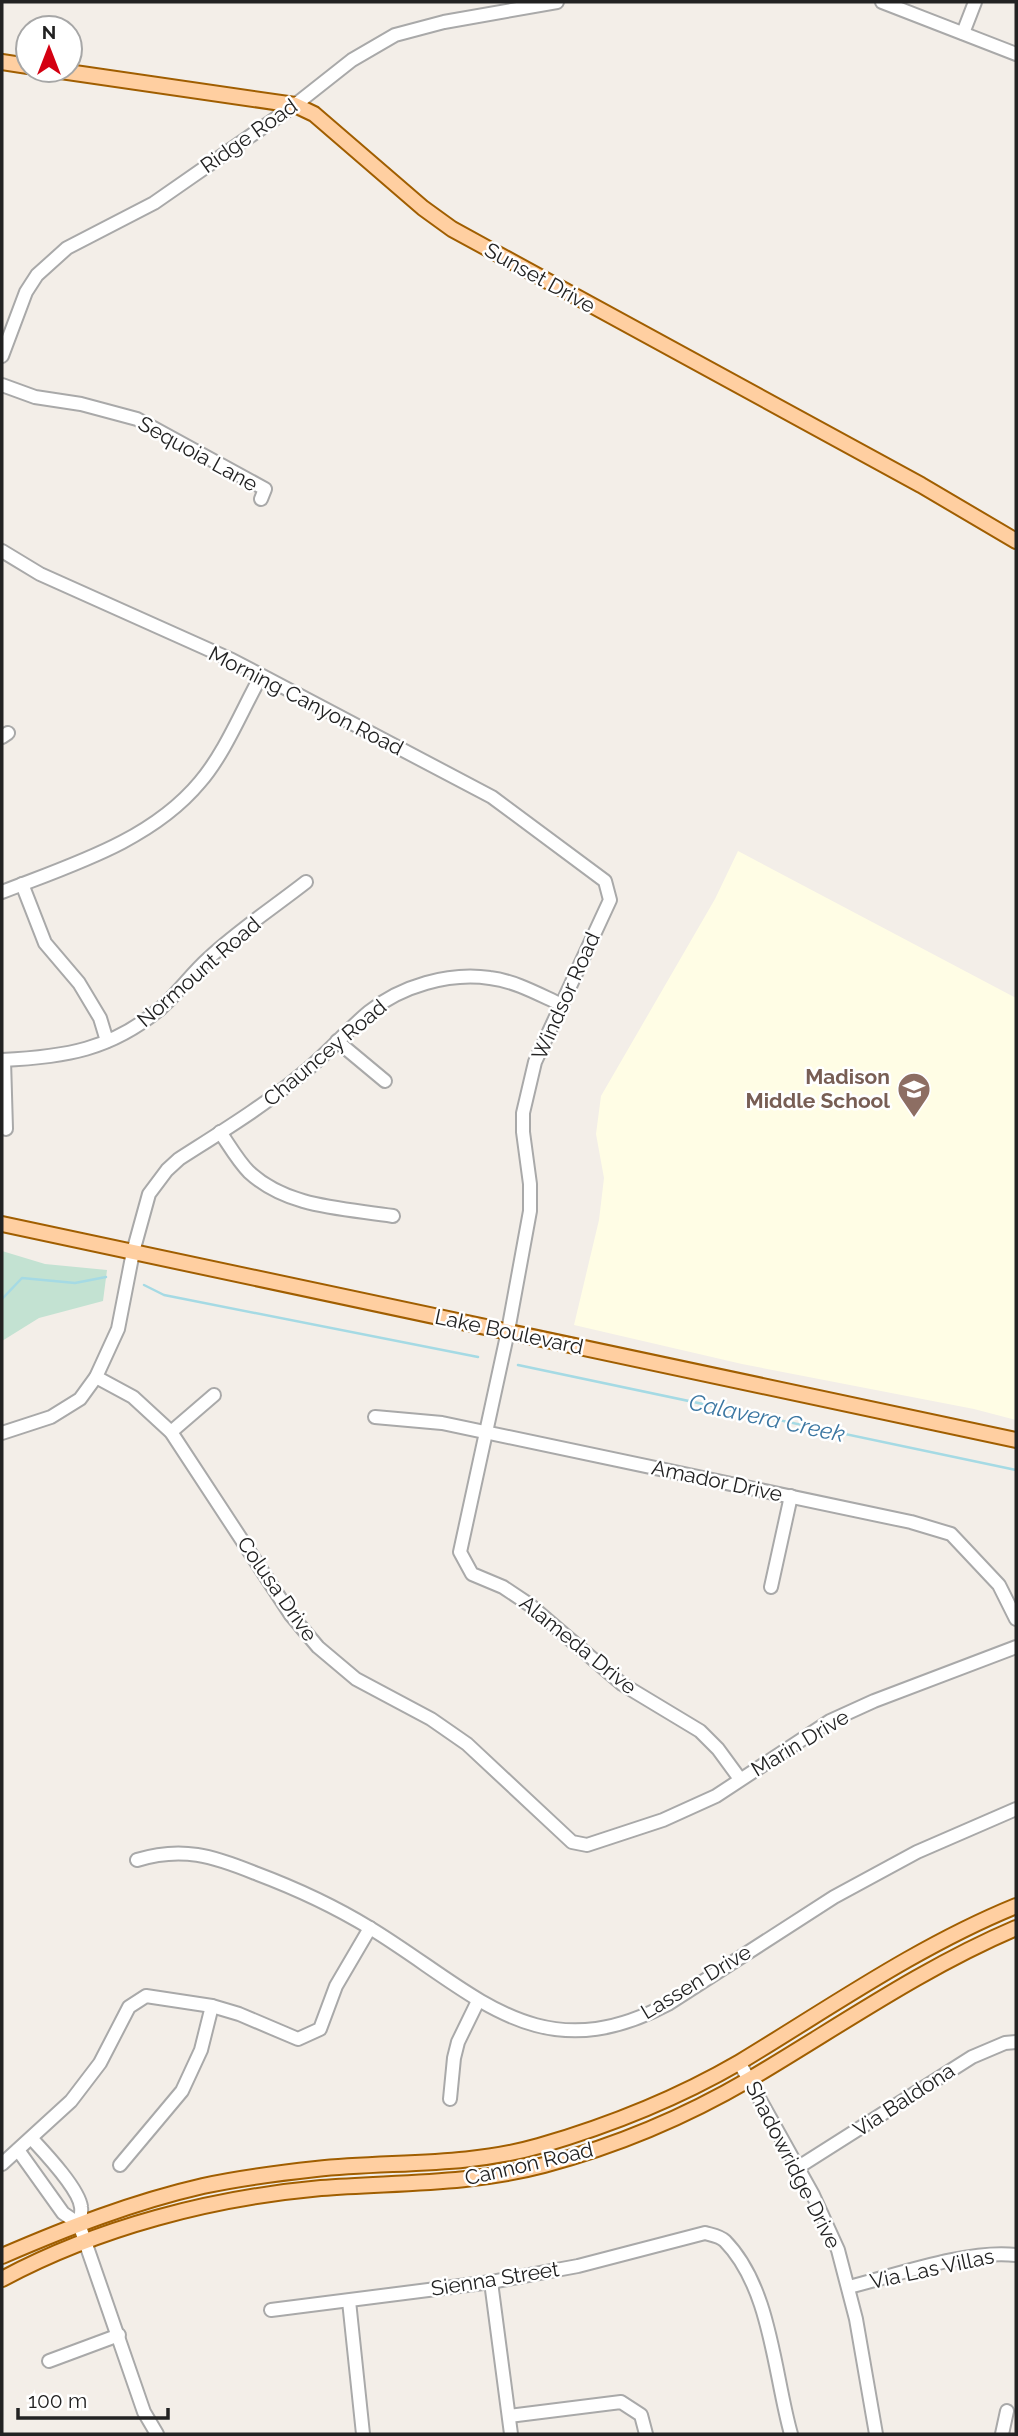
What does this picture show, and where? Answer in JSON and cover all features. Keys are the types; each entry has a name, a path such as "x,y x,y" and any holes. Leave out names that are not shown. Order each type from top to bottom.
{"main road":[{"name":"Sunset Drive","path":"84,74 295,105 314,114 423,208 452,229 922,485 1016,541"},
{"name":"Lake Boulevard","path":"2,1224 1016,1440"},
{"name":"Cannon Road","path":"2,2256 79,2224 173,2194 247,2178 320,2169 444,2163 537,2147 607,2123 680,2094 739,2062 886,1970 988,1917 1016,1906"},
{"name":"Cannon Road","path":"2,2279 87,2241 198,2207 321,2188 446,2182 542,2165 618,2143 689,2111 748,2080 897,1988 1016,1928"}],"street":[{"name":"Ridge Road","path":"2,356 26,292 37,275 67,248 154,203 295,105 352,60 395,35 444,22 557,2"},
{"path":"881,2 1016,54"},
{"path":"963,33 975,2"},
{"name":"Sequoia Lane","path":"2,385 35,397 81,404 137,419 265,489 261,499"},
{"name":"Morning Canyon Road","path":"2,551 40,574 232,660 492,797 598,874"},
{"path":"2,892 115,846 147,828 177,805 212,766 261,676"},
{"name":"Windsor Road","path":"508,1331 530,1211 523,1113 534,1062 610,900 605,881 598,874"},
{"name":"Normount Road","path":"3,1060 44,1058 85,1050 132,1030 162,1006 210,957 306,882"},
{"path":"22,884 44,943 79,983 100,1018 107,1041"},
{"name":"Chauncey Road","path":"2,1433 51,1417 80,1399 96,1377 118,1329 149,1194 167,1170 178,1159 266,1103 305,1072 370,1011 414,986 456,977 489,977 517,984 560,1004"},
{"path":"337,1041 385,1081"},
{"path":"3,1060 6,1129"},
{"path":"220,1132 247,1170 265,1185 284,1195 307,1203 393,1216"},
{"name":"Alameda Drive","path":"508,1331 460,1552 472,1574 503,1587 530,1605 622,1684 700,1731 718,1749 740,1779"},
{"name":"Colusa Drive","path":"96,1377 134,1397 171,1432 291,1615 318,1647 356,1679 430,1719 467,1744 572,1842 587,1845"},
{"path":"171,1432 214,1395"},
{"name":"Amador Drive","path":"375,1417 442,1423 911,1522 951,1534 999,1585 1016,1619"},
{"path":"771,1587 791,1496"},
{"name":"Marin Drive","path":"587,1845 663,1820 716,1796 830,1721 874,1701 1016,1647"},
{"name":"Lassen Drive","path":"137,1860 156,1854 189,1853 218,1858 301,1890 370,1928 478,2001 512,2019 553,2029 591,2030 610,2027 668,2004 834,1897 917,1852 1016,1809"},
{"path":"2,2164 71,2101 100,2063 129,2007 146,1996 212,2006 239,2014 298,2039 320,2029 336,1986 370,1928"},
{"path":"450,2099 458,2042 478,2001"},
{"path":"120,2165 182,2091 201,2050 212,2006"},
{"name":"Via Baldona","path":"797,2168 972,2057 1005,2043 1016,2042"},
{"name":"Shadowridge Drive","path":"739,2062 813,2195 838,2250 849,2287 876,2434"},
{"path":"32,2139 58,2167 76,2195 82,2206 79,2224"},
{"path":"18,2150 63,2213 79,2224 144,2412 157,2434"},
{"name":"Sienna Street","path":"271,2310 491,2282 578,2266 705,2233 723,2239 745,2267 761,2303 791,2434"},
{"name":"Via Las Villas","path":"849,2287 969,2257 1005,2253 1016,2255"},
{"path":"491,2282 511,2434"},
{"path":"349,2301 363,2434"},
{"path":"49,2361 119,2336"},
{"path":"509,2416 621,2402 641,2415 646,2434"},
{"path":"1002,2434 1006,2411"}],"shaded area":[{"path":"738,851 1016,998 1016,1420 974,1409 742,1364 574,1325 599,1220 604,1178 596,1134 601,1096 715,899"}],"green space":[{"path":"2,1251 45,1264 107,1270 103,1301 39,1318 2,1341"}],"waterway":[{"name":"Calavera Creek","path":"2,1299 22,1278 75,1283 106,1277"},
{"name":"Calavera Creek","path":"144,1285 164,1295 478,1357"},
{"name":"Calavera Creek","path":"518,1365 1016,1470"}],"place":[{"name":"Madison Middle School","path":"914,1119"}]}
